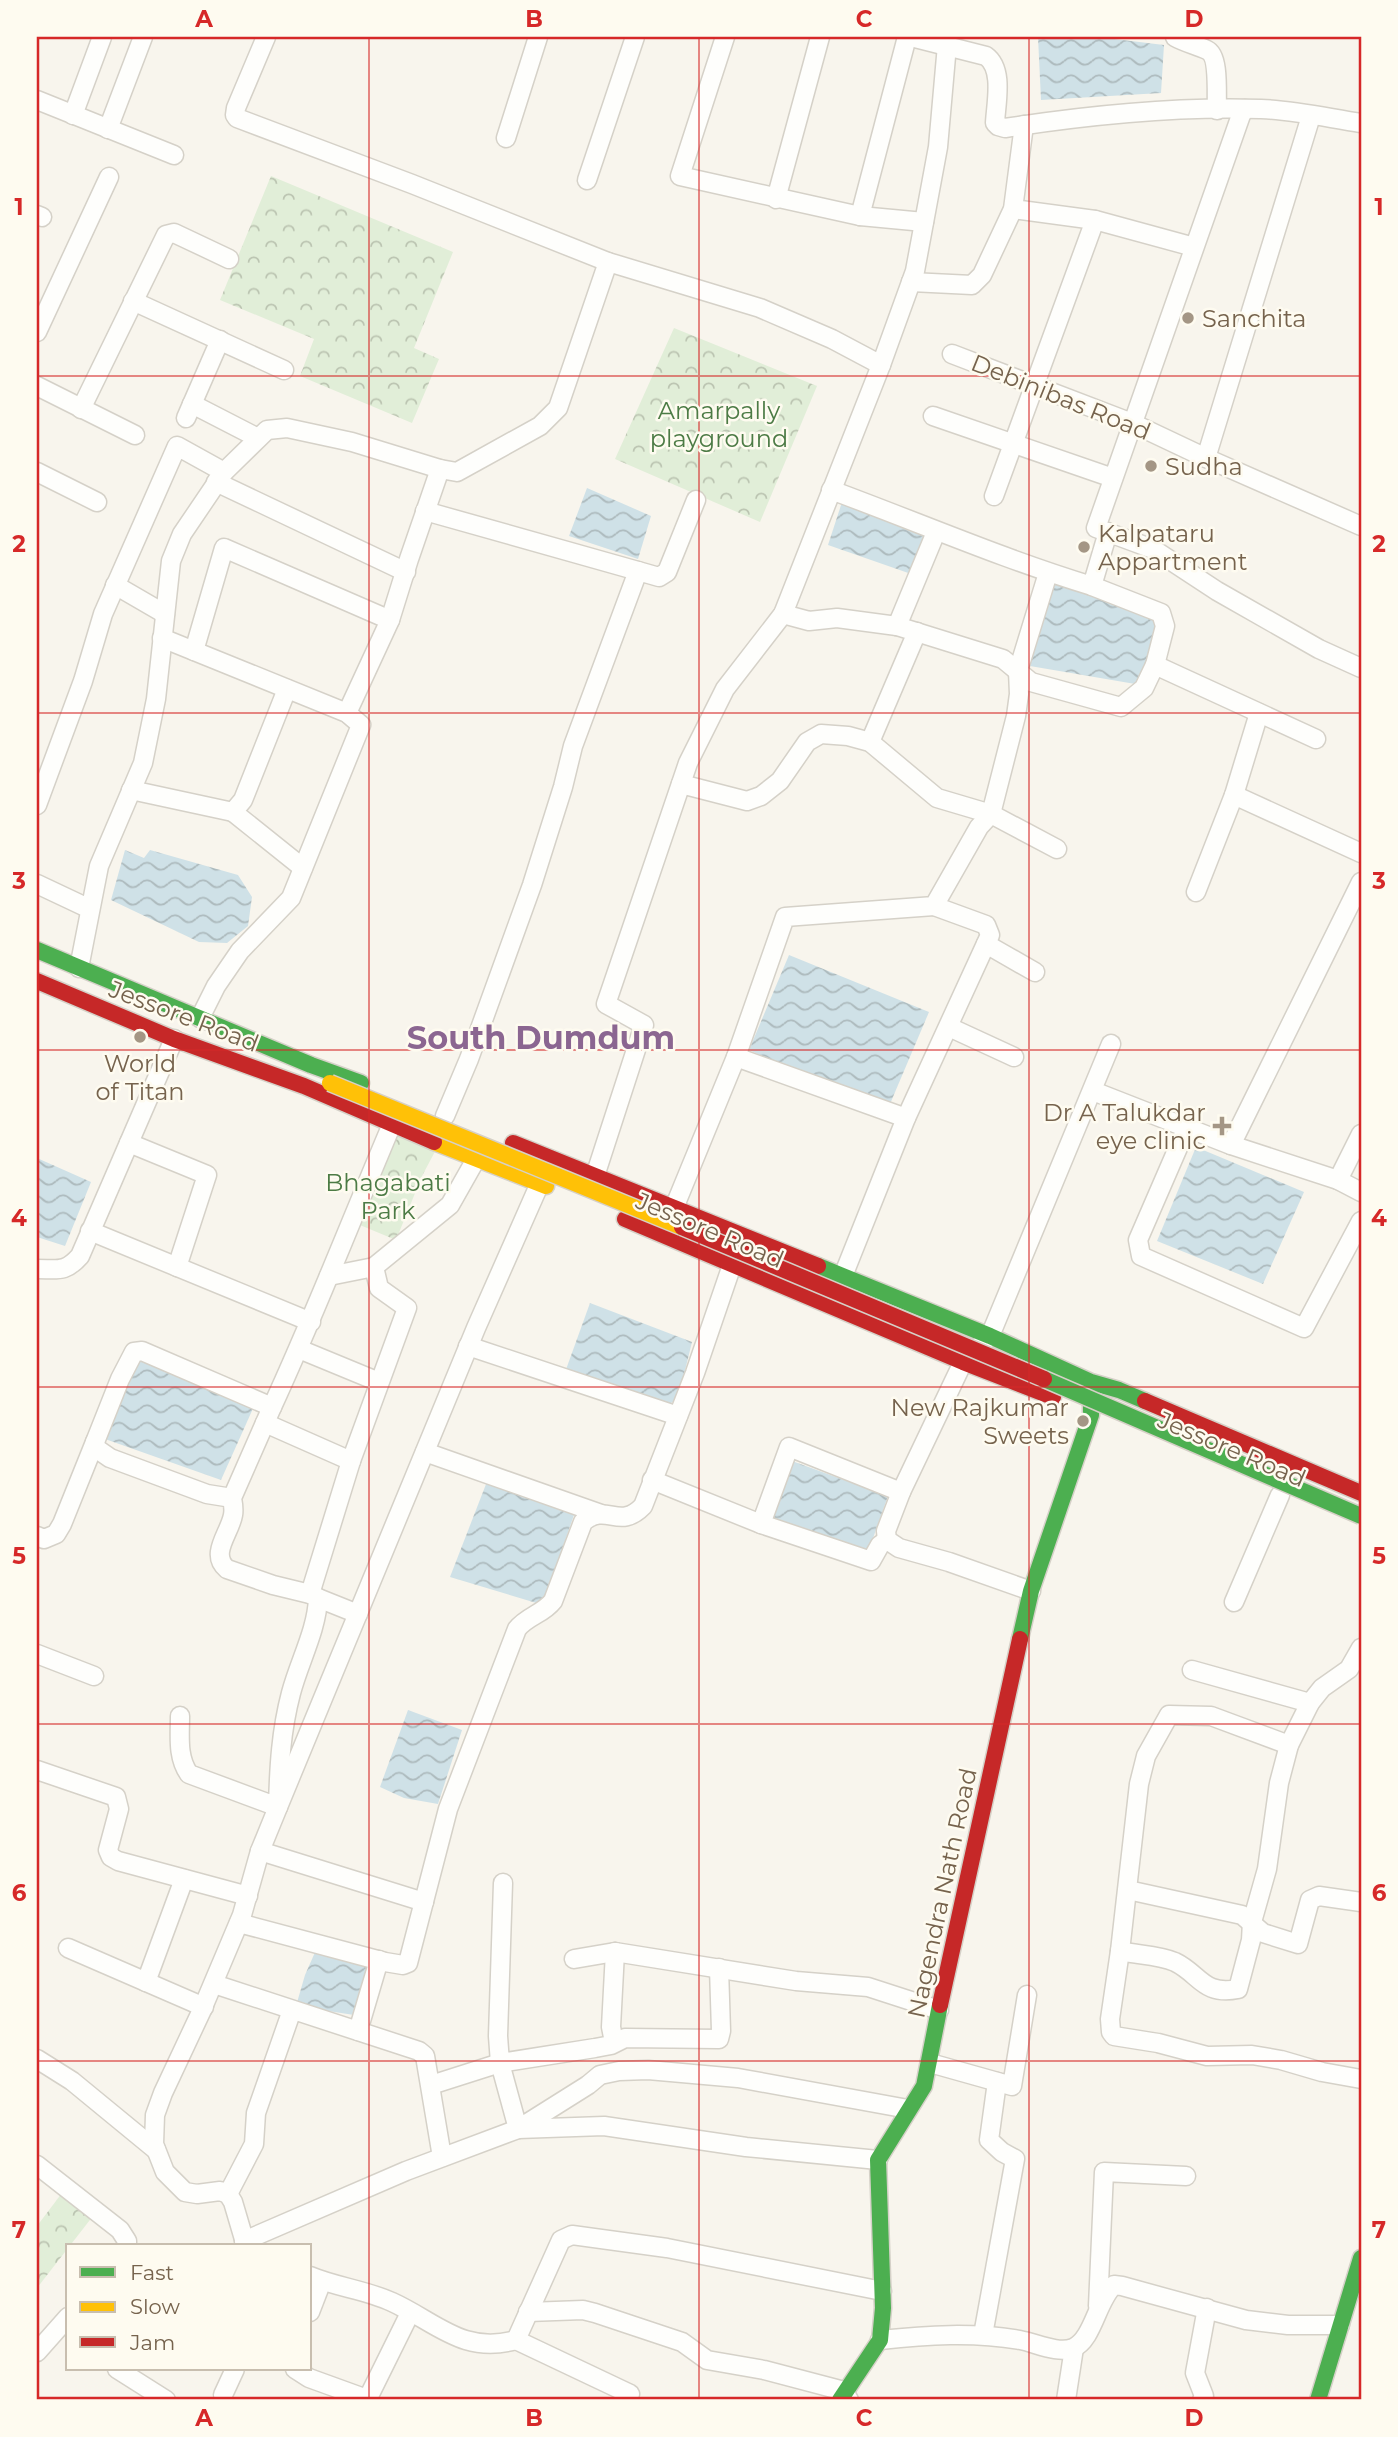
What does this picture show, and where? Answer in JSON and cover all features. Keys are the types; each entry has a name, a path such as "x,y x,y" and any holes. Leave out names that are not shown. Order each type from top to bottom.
{"main road":[{"name":"Jessore Road","path":"37,950 312,1065 990,1336 1091,1382 1119,1390 1361,1493"},
{"name":"Jessore Road","path":"37,981 174,1039 304,1086 540,1183 1361,1529"},
{"path":"312,1065 330,1083 883,1311 1361,1516"},
{"path":"304,1086 330,1083"},
{"name":"Nagendra Nath Road","path":"878,2161 924,2086 1031,1591 1091,1415 1091,1382"},
{"path":"844,2397 880,2340 883,2308 878,2161"},
{"path":"1318,2400 1360,2267"}],"street":[{"path":"73,115 102,37"},
{"path":"108,129 144,37"},
{"path":"266,37 234,112 237,118 608,262 760,308 832,339 881,365"},
{"path":"506,138 538,37"},
{"path":"587,180 635,37"},
{"path":"725,37 681,176 860,216 924,222"},
{"path":"776,199 820,37"},
{"path":"860,216 909,37 986,56 993,61 997,72 995,123 1005,128 1083,117 1245,109 1263,109 1361,123"},
{"path":"1175,37 1192,46 1209,50 1213,55 1217,110"},
{"path":"595,1176 644,1026 606,1004 688,763 725,689 783,614 911,282 937,148 947,45"},
{"path":"37,100 174,155"},
{"path":"1245,109 1096,528 1153,549 1217,591 1319,649 1361,668"},
{"path":"1206,458 1311,116"},
{"path":"911,282 972,285 982,275 1013,209 1024,125"},
{"path":"37,332 109,177"},
{"path":"1013,209 1095,220 1194,247"},
{"path":"994,496 1095,220"},
{"path":"81,409 163,239 170,232 229,259"},
{"path":"79,968 99,866 143,763 156,699 171,561 177,541 220,477 267,430 287,428 352,442 457,472 540,426 558,408 608,262"},
{"path":"133,301 284,370"},
{"path":"220,340 189,411 258,438"},
{"name":"Debinibas Road","path":"952,354 1132,423 1361,526"},
{"path":"37,386 135,435"},
{"path":"933,416 1112,478"},
{"path":"37,805 83,681 103,614 177,446 220,477 406,572"},
{"path":"347,713 390,620 440,469"},
{"path":"37,472 97,502"},
{"path":"783,614 809,621 837,618 897,626 1003,659 1031,682 1121,707 1144,688 1154,665 1165,626 1161,614 1092,586 1048,573 936,532 831,490"},
{"path":"425,511 659,578 667,572 696,500"},
{"path":"897,626 936,532"},
{"path":"1092,586 1108,532"},
{"path":"194,651 224,548 390,620"},
{"path":"445,1116 532,885 573,746 638,571"},
{"path":"934,906 979,828 991,814 1016,716 1018,671 1048,573"},
{"path":"115,585 164,614"},
{"path":"870,742 917,632"},
{"path":"162,638 347,713 361,725 291,898 240,951 216,986 200,1018"},
{"path":"1154,665 1316,739"},
{"path":"233,812 243,800 287,689"},
{"path":"1196,892 1234,795 1259,713"},
{"path":"681,784 747,801 761,796 780,781 807,742 821,734 848,736 870,742 937,798 991,814 1058,849"},
{"path":"131,790 233,812 303,868"},
{"path":"1234,795 1361,853"},
{"path":"1231,1145 1361,882"},
{"path":"37,884 90,909"},
{"path":"674,1208 736,1057 785,917 934,906 986,925 990,935 906,1118 843,1276"},
{"path":"986,944 1035,972"},
{"path":"949,1027 1014,1057"},
{"path":"37,1265 54,1270 70,1268 80,1256 174,1039"},
{"path":"1031,1591 949,1562 899,1548 887,1540 886,1531 901,1492 963,1362 990,1336 1111,1044"},
{"path":"736,1057 906,1118"},
{"path":"1093,1091 1231,1145 1338,1180 1361,1192"},
{"path":"358,1614 314,1596 273,1586 227,1569 221,1565 219,1558 233,1515 232,1498 312,1322 392,1124"},
{"path":"1187,1127 1138,1240 1141,1256 1304,1328 1361,1221"},
{"path":"1338,1180 1361,1134"},
{"path":"129,1143 207,1175 177,1267"},
{"path":"329,1276 374,1267 450,1205 476,1158"},
{"path":"540,1183 468,1346 260,1851 239,1923 214,1984 163,2093 155,2115 156,2150 165,2172 185,2192 197,2194 220,2191 228,2194 233,2202 245,2244 276,2239 406,2171 518,2129 600,2075 612,2072 648,2070 738,2078 908,2109"},
{"path":"90,1231 312,1322"},
{"path":"425,1452 601,1514 626,1518 634,1516 643,1506 732,1265"},
{"path":"278,1807 280,1738 291,1692 316,1613 314,1596 351,1461 407,1308 379,1288 374,1267"},
{"path":"468,1346 678,1416"},
{"path":"299,1349 379,1382"},
{"path":"37,1536 44,1539 56,1534 131,1355 137,1351 269,1415 351,1461"},
{"path":"95,1442 97,1449 110,1458 206,1494 232,1498"},
{"path":"761,1524 789,1447 901,1492"},
{"path":"652,1480 761,1524 871,1561 880,1545 887,1540"},
{"path":"1234,1602 1280,1494"},
{"path":"239,1923 379,1960 396,1964 408,1963 448,1809 517,1629 523,1621 546,1610 553,1601 583,1522 591,1515 601,1514"},
{"path":"1120,1951 1173,1961 1189,1971 1202,1984 1219,1990 1238,1989 1251,1940 1252,1922 1267,1869 1279,1783 1289,1745 1310,1703 1322,1688 1349,1669 1361,1648"},
{"path":"37,1654 94,1676"},
{"path":"1192,1670 1310,1703"},
{"path":"1289,1745 1211,1716 1169,1715 1146,1756 1139,1784 1110,2019 1111,2032 1114,2036 1157,2042 1207,2056 1262,2056 1361,2079"},
{"path":"180,1716 180,1750 183,1766 189,1774 278,1807"},
{"path":"37,1770 116,1797 119,1809 108,1850 111,1857 248,1896"},
{"path":"260,1851 424,1902"},
{"path":"146,1982 184,1879"},
{"path":"503,1883 498,2036 500,2063 518,2129"},
{"path":"1128,1890 1232,1913 1252,1922 1264,1933 1298,1944 1310,1900 1319,1896 1361,1902"},
{"path":"68,1948 204,2007"},
{"path":"574,1959 615,1951 796,1981 868,1987 939,2010"},
{"path":"614,2042 611,2027 615,1951"},
{"path":"358,2032 379,1960"},
{"path":"430,2085 500,2063 594,2049 637,2036 719,2039 719,1968"},
{"path":"214,1984 425,2056 442,2157"},
{"path":"930,2063 1012,2086 1027,1995"},
{"path":"228,2194 254,2144 256,2113 292,2010"},
{"path":"37,2059 72,2081 156,2150"},
{"path":"983,2335 1015,2159 989,2140 998,2082"},
{"path":"518,2129 604,2126 746,2147 878,2161"},
{"path":"37,2165 120,2230 127,2244"},
{"path":"1098,2309 1104,2172 1186,2176"},
{"path":"516,2340 561,2241 572,2235 667,2248 882,2291"},
{"path":"312,2301 316,2278 372,2294 467,2342 482,2345 516,2340 630,2394 628,2400"},
{"path":"880,2340 940,2334 983,2335 1022,2340 1062,2350 1074,2348 1084,2339 1105,2293 1114,2286 1246,2320 1288,2325 1340,2325"},
{"path":"1202,2400 1204,2396 1195,2373 1207,2308"},
{"path":"528,2312 583,2310 595,2313 682,2342 707,2360 764,2370 844,2397"},
{"path":"297,2370 309,2378 367,2400 410,2313"},
{"path":"37,2352 66,2320"},
{"path":"1066,2400 1074,2348"},
{"path":"119,2370 166,2400"},
{"path":"223,2395 235,2370"}],"green space":[{"path":"271,176 453,252 414,348 439,359 412,423 300,376 314,339 220,300"},
{"name":"Amarpally playground","path":"674,328 817,386 760,522 615,459"},
{"name":"Bhagabati Park","path":"396,1126 439,1144 422,1176 396,1240 355,1223"},
{"path":"62,2193 93,2216 71,2244 66,2244 66,2251 37,2288 37,2226"}],"water":[{"path":"1038,37 1098,37 1164,45 1161,93 1041,100"},
{"path":"587,488 651,516 638,559 569,536"},
{"path":"844,496 932,531 914,575 828,545"},
{"path":"1054,583 1158,618 1141,685 1030,666"},
{"path":"125,850 144,858 150,850 238,875 252,897 248,926 227,943 199,942 111,900"},
{"path":"789,955 929,1012 887,1111 749,1050"},
{"path":"1196,1147 1304,1192 1263,1284 1157,1241"},
{"path":"37,1158 91,1182 65,1246 37,1237"},
{"path":"590,1303 692,1342 678,1399 662,1408 564,1375"},
{"path":"137,1355 255,1404 221,1480 105,1439"},
{"path":"792,1461 888,1496 866,1558 768,1524"},
{"path":"488,1479 576,1509 543,1605 450,1577"},
{"path":"408,1710 462,1730 438,1804 404,1798 380,1787"},
{"path":"316,1950 370,1963 354,2015 296,2006"}],"traffic: fast":[{"path":"37,950 311,1065 361,1083"},
{"path":"818,1266 990,1336 1091,1382 1145,1401"},
{"path":"1044,1379 1361,1516"},
{"path":"1020,1639 1031,1591 1091,1415 1091,1383"},
{"path":"840,2400 880,2340 883,2308 878,2160 924,2086 940,2005"},
{"path":"1318,2400 1361,2258"}],"traffic: slow":[{"path":"330,1083 682,1227"},
{"path":"434,1142 546,1186"}],"traffic: jam":[{"path":"37,981 174,1039 304,1086 434,1142"},
{"path":"513,1143 818,1266"},
{"path":"625,1219 963,1362 1053,1397"},
{"path":"682,1227 1044,1379"},
{"path":"1145,1401 1361,1493"},
{"path":"940,2005 1020,1639"}],"place":[{"name":"Sanchita","path":"1188,318"},
{"name":"Sudha","path":"1151,466"},
{"name":"Kalpataru Appartment","path":"1084,547"},
{"name":"World of Titan","path":"140,1037"},
{"name":"Dr A Talukdar eye clinic","path":"1222,1126"},
{"name":"New Rajkumar Sweets","path":"1083,1421"}],"district":[{"name":"South Dumdum","path":"541,1037"}]}
